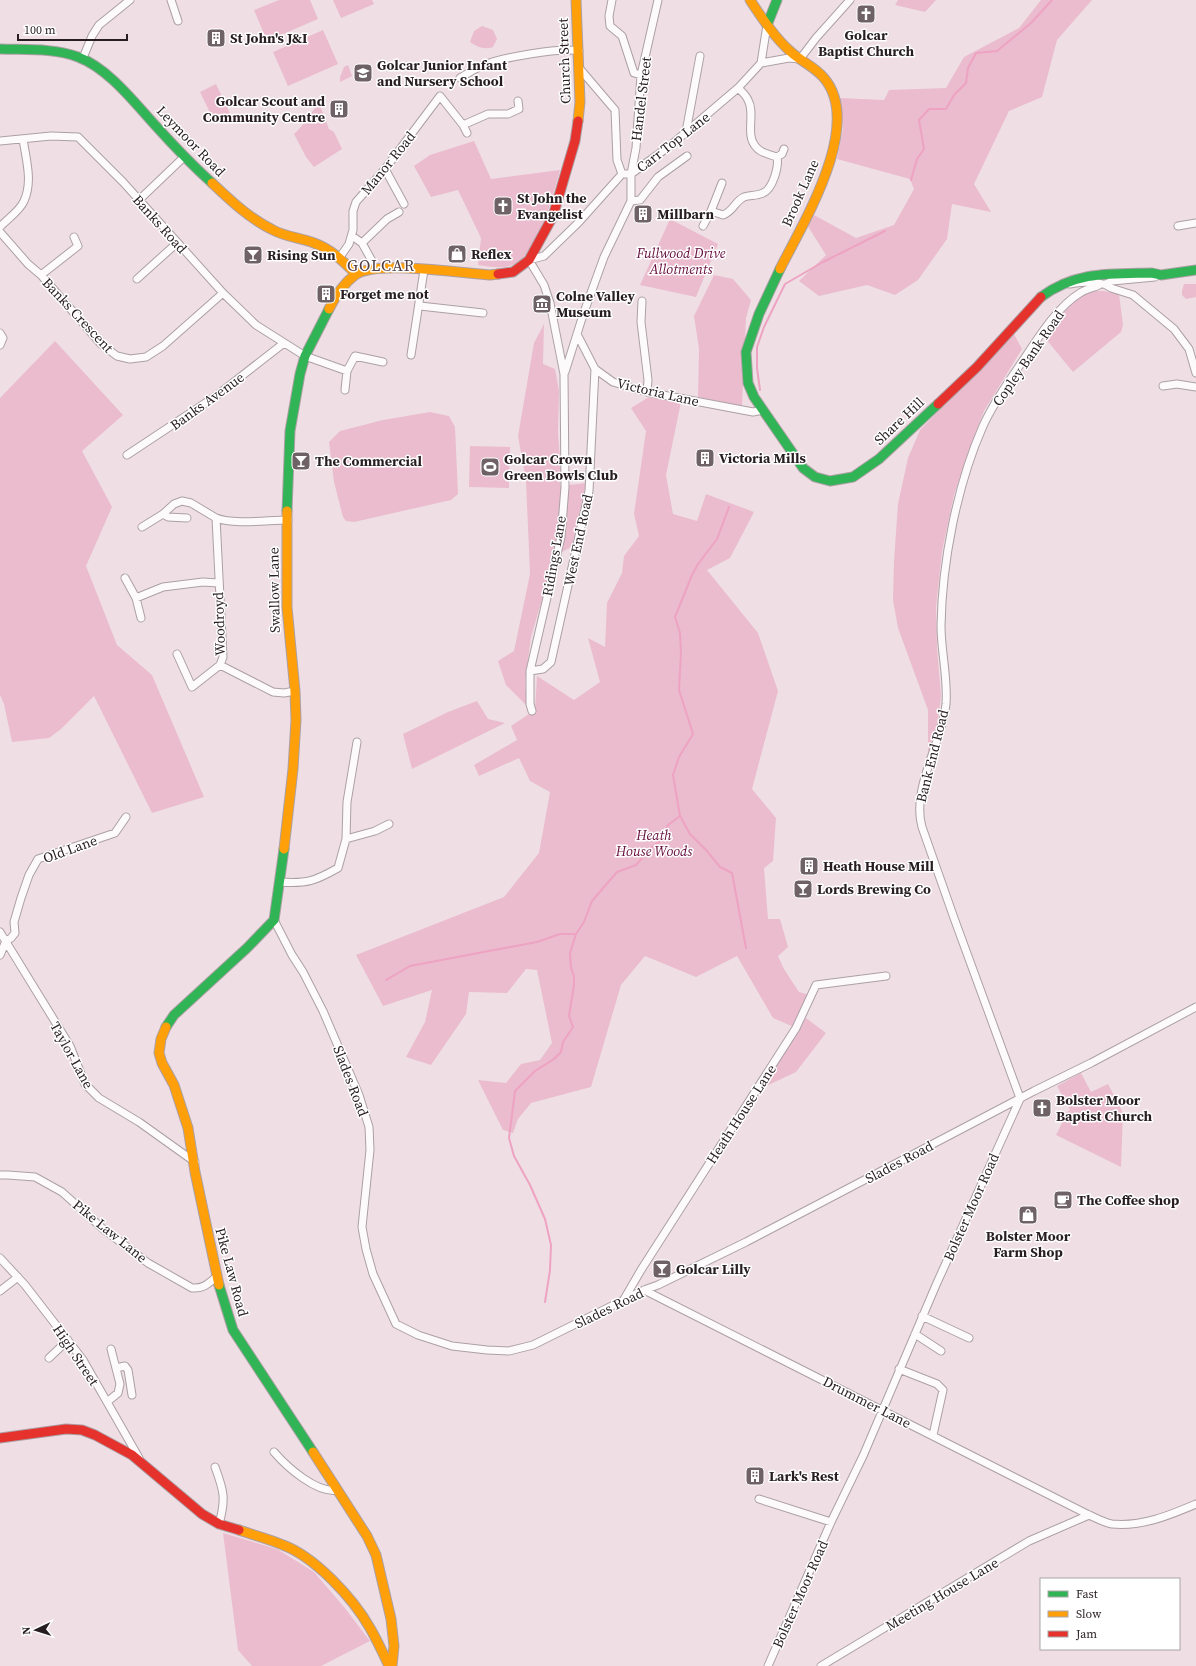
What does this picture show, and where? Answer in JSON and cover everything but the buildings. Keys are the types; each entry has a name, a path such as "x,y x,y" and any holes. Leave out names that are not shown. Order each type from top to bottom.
{"street":[{"path":"82,58 99,25 130,0"},
{"path":"171,0 178,21"},
{"name":"Church Street","path":"356,274 372,269 399,268 490,275 513,272 529,260 553,216 574,141 580,102 580,69 576,0"},
{"path":"612,0 609,16 610,26 622,36 634,72 641,75"},
{"name":"Handel Street","path":"631,202 631,174 636,148 641,75 658,0"},
{"name":"Brook Lane","path":"750,0 767,25 791,52 815,68 833,90 837,104 837,135 824,180 773,283 759,314 746,352 748,383 754,397"},
{"path":"777,0 767,25 761,63 776,60 800,59 816,38 850,0"},
{"name":"Leymoor Road","path":"0,49 57,53 82,58 107,74 184,157 227,198 268,228 321,246 340,257 356,274"},
{"path":"460,78 483,65 508,59 548,51 572,49 579,51"},
{"path":"686,132 700,56"},
{"name":"Carr Top Lane","path":"529,260 544,256 579,222 622,174 631,174 686,132 738,88 761,63"},
{"path":"580,69 615,110 617,160 622,174"},
{"path":"738,88 749,100 752,116 751,135 753,144 758,149 777,157"},
{"name":"Manor Road","path":"340,257 349,244 354,230 353,211 356,202 386,169 440,96 463,125"},
{"path":"468,133 463,125 488,114 508,114 519,109 518,101"},
{"name":"Banks Road","path":"0,141 51,136 78,137 139,200 222,293 256,325 305,356 347,371"},
{"path":"0,227 24,202 28,189 28,174 23,139"},
{"path":"777,157 782,154 784,149"},
{"path":"564,374 604,257 631,202 640,200 658,177 687,156"},
{"path":"139,200 184,157"},
{"path":"711,211 723,215 726,214 730,212 744,197 764,193 770,188 778,163 777,157"},
{"path":"386,169 404,204"},
{"path":"703,226 711,211 722,183"},
{"path":"362,243 387,219 399,212"},
{"path":"1178,226 1196,223"},
{"name":"Banks Crescent","path":"0,232 28,264 41,275 101,344 116,356 130,359 146,357 163,346 222,293"},
{"path":"352,236 362,243 372,261"},
{"path":"41,275 80,247 74,237"},
{"path":"137,279 177,243"},
{"path":"529,260 544,285 550,303 564,374"},
{"path":"411,355 420,306 424,270"},
{"name":"Share Hill","path":"754,397 792,454 806,471 815,478 830,481 853,476 879,459 978,367 1038,298 1049,289 1082,276 1152,272 1161,275 1196,270"},
{"name":"Swallow Lane","path":"274,920 280,882 293,769 296,720 295,691 287,607 287,491 290,431 300,374 305,356 331,305 346,283 356,274"},
{"name":"Copley Bank Road","path":"983,426 1002,391 1057,314 1081,292 1112,281 1140,279 1161,275"},
{"name":"Copley Bank Road","path":"1060,284 1092,281 1103,285"},
{"path":"1103,285 1132,295 1174,329 1189,350 1196,373"},
{"path":"642,300 641,322 648,380 647,392"},
{"path":"420,306 483,313"},
{"path":"0,333 3,338 0,345"},
{"name":"Victoria Lane","path":"577,334 596,369 613,382 647,392 753,412 763,410"},
{"name":"Banks Avenue","path":"127,455 216,396 284,343"},
{"path":"345,390 347,371 356,356 383,362"},
{"name":"West End Road","path":"530,671 543,669 551,662 589,491 596,369"},
{"name":"Ridings Lane","path":"532,711 530,704 530,671 561,537 565,487 564,374"},
{"path":"1163,386 1177,384 1196,388"},
{"name":"Bank End Road","path":"983,426 962,483 944,575 941,626 947,682 946,704 943,723 926,774 919,816 956,925 1020,1098"},
{"path":"142,527 174,504 182,501 191,503 223,521 288,520"},
{"path":"162,514 168,517 187,518"},
{"name":"Woodroyd","path":"178,654 192,687 220,665 222,657 216,518"},
{"path":"125,578 136,598 141,618"},
{"name":"Woodroyd","path":"136,598 163,587 203,582 218,583"},
{"name":"Woodroyd","path":"220,665 273,692 284,693 295,691"},
{"path":"280,882 300,884 316,880 338,868 346,839 347,802 357,742"},
{"name":"Old Lane","path":"0,955 6,941 15,933 14,922 21,898 29,875 38,859 115,833 126,817"},
{"path":"346,839 370,832 389,824"},
{"name":"Slades Road","path":"274,920 323,1011 359,1095 369,1127 370,1150 362,1227 373,1274 396,1324 418,1334 452,1346 487,1350 509,1351 533,1345 644,1290 658,1285 746,1242 1196,1007"},
{"name":"Pike Law Road","path":"274,920 247,948 174,1015 164,1028 159,1048 160,1056 174,1083 182,1106 195,1162 195,1172 216,1277 233,1330 338,1490 367,1536 376,1555 391,1619 394,1646 391,1666"},
{"name":"Taylor Lane","path":"0,932 70,1046 85,1084 99,1098 139,1122 195,1162"},
{"name":"Heath House Lane","path":"623,1301 641,1270 796,1028 816,985 886,976"},
{"name":"Bolster Moor Road","path":"768,1666 831,1522 863,1456 922,1316 1020,1098"},
{"name":"Pike Law Lane","path":"0,1175 35,1177 62,1192 102,1228 148,1263 192,1288 200,1288 207,1285 216,1277"},
{"name":"High Street","path":"0,1258 18,1277 82,1360 140,1460"},
{"path":"0,1291 18,1277"},
{"name":"Drummer Lane","path":"644,1290 1089,1515 1111,1524 1150,1521 1196,1504"},
{"path":"922,1316 969,1338"},
{"path":"915,1334 941,1351"},
{"path":"49,1358 68,1340"},
{"path":"107,1402 118,1393 120,1384 111,1349"},
{"path":"116,1368 125,1366 128,1370 132,1396"},
{"path":"899,1369 937,1384 943,1390 933,1435"},
{"path":"0,1438 66,1429 82,1430 95,1435 140,1460 202,1514 219,1524 284,1545 310,1561 329,1576 351,1601 370,1627 391,1666"},
{"path":"274,1452 284,1464 323,1490 338,1490"},
{"path":"215,1467 223,1489 224,1506 219,1524"},
{"name":"Bolster Moor Road","path":"759,1499 831,1522"},
{"name":"Meeting House Lane","path":"821,1666 1029,1541 1089,1515"}],"green space":[{"path":"279,0 310,0 318,19 267,41 254,10"},
{"path":"333,0 372,0 374,4 341,18"},
{"path":"898,0 936,0 925,12 895,5"},
{"path":"1041,0 1092,0 1057,40 1042,97 1009,111 974,184 991,212 952,204 947,239 918,280 895,295 867,285 819,296 799,281 826,255 807,225 814,215 856,238 894,225 914,189 910,179 837,159 843,129 840,98 884,100 889,90 946,88 964,57 1019,28"},
{"path":"482,26 493,30 497,39 493,47 481,48 470,42 474,31"},
{"path":"323,30 338,64 288,86 273,52"},
{"path":"348,65 352,76 340,82 340,77 344,67"},
{"path":"216,84 230,113 214,121 200,92"},
{"path":"319,103 329,129 334,132 342,149 314,167 306,157 294,134"},
{"path":"474,141 491,179 560,170 549,209 537,238 521,259 512,265 495,267 478,265 481,238 458,190 431,197 414,166 430,155"},
{"name":"Fullwood Drive Allotments","path":"670,219 718,244 696,297 640,285"},
{"path":"714,275 733,279 751,300 746,318 742,406 698,397 699,349 694,316"},
{"path":"1184,284 1196,284 1196,297 1186,299 1182,295"},
{"path":"1092,291 1103,291 1119,294 1123,325 1121,332 1073,372 1045,338 1071,304 1084,294"},
{"path":"544,324 543,364 555,369 559,391 558,433 561,472 560,486 586,483 572,547 555,555 531,637 525,682 527,706 506,685 498,661 514,651 530,574 526,481 518,436 534,343"},
{"path":"1014,334 1022,349 984,411 968,452 954,495 942,551 936,607 937,648 941,696 938,721 928,753 928,710 898,628 893,600 898,504 908,458 920,430"},
{"path":"55,341 123,415 82,451 112,507 86,566 117,645 152,675 204,797 152,813 94,696 61,729 49,738 12,742 4,704 0,695 0,398"},
{"name":"Heath House Woods","path":"649,397 681,402 666,475 673,514 697,521 706,494 754,512 730,558 707,570 758,633 778,691 752,789 776,818 773,861 764,868 768,919 780,919 788,947 778,956 784,969 799,992 809,995 796,1028 773,1018 737,956 696,977 645,956 621,985 591,1087 531,1103 518,1119 513,1133 503,1130 478,1080 506,1083 521,1064 540,1060 552,1043 537,970 526,969 507,993 469,992 466,1014 431,1065 406,1057 425,1022 432,990 383,1006 356,955 504,897 539,853 550,792 530,781 519,758 479,776 474,765 517,740 511,726 535,710 537,676 574,700 600,682 588,638 605,647 607,603 622,573 624,556 639,536 634,514 646,431 631,408"},
{"path":"430,412 449,416 455,427 458,494 451,500 354,522 346,521 343,517 334,482 329,442 340,431 383,420"},
{"name":"Golcar Crown Green Bowls Club","path":"470,446 510,447 509,488 469,487"},
{"path":"477,701 488,719 505,723 412,769 403,734 448,712"},
{"path":"806,1018 826,1033 796,1072 762,1088"},
{"path":"1081,1073 1091,1092 1108,1084 1123,1113 1121,1167 1056,1135 1062,1123 1056,1119 1070,1110 1057,1086"},
{"path":"223,1533 277,1549 314,1572 344,1607 370,1641 321,1666 252,1666 238,1650"}],"waterway":[{"path":"911,180 917,159 924,149 919,120 929,109 946,109 954,95 966,83 968,68 976,53 997,51 1031,23 1052,0"},
{"path":"760,390 757,368 757,347 764,327 785,284 823,262 885,231"},
{"path":"545,1302 550,1270 551,1245 545,1219 530,1185 514,1156 509,1138 515,1091 535,1071 554,1059 561,1052 563,1042 573,1027 569,1016 574,985 570,953 576,934 584,922 592,901 617,872 636,865 651,848 660,841 668,825 680,816 673,775 679,757 693,734 679,690 681,653 680,633 675,617 692,575 698,564 717,539 729,507"},
{"path":"680,816 690,834 720,867 732,873 746,948"},
{"path":"386,980 410,966 537,942 560,934 576,934"}],"traffic: fast":[{"path":"767,25 777,0"},
{"path":"0,49 59,52 69,54 89,62 120,86 176,147 212,183"},
{"path":"780,269 759,314 746,352 748,383 754,397 803,468 815,477 830,481 853,477 879,459 938,404"},
{"path":"1041,297 1067,282 1081,278 1108,274 1152,273 1161,275 1196,270"},
{"path":"287,511 290,431 300,374 305,356 329,309"},
{"path":"166,1027 174,1015 247,948 274,920 284,849"},
{"path":"219,1285 233,1330 313,1452"}],"traffic: slow":[{"path":"576,0 580,102 578,121"},
{"path":"750,0 769,28 785,46 795,56 817,71 824,78 835,98 837,121 834,147 826,174 815,201 780,269"},
{"path":"212,183 248,215 265,226 288,236 309,241 326,249 356,274"},
{"path":"329,309 347,282 355,275 366,271 381,268 400,268 490,275 498,274"},
{"path":"284,849 293,769 296,720 295,691 287,607 287,511"},
{"path":"166,1027 161,1039 159,1053 162,1063 174,1085 188,1128 195,1172 219,1285"},
{"path":"313,1452 367,1536 376,1555 391,1619 394,1646 392,1666"},
{"path":"239,1530 278,1543 295,1551 320,1569 354,1604 363,1616 389,1666"}],"traffic: jam":[{"path":"498,274 513,272 529,260 553,216 575,141 578,121"},
{"path":"938,404 977,367 1041,297"},
{"path":"0,1438 66,1429 82,1430 95,1435 132,1455 202,1514 219,1524 239,1530"}],"place":[{"name":"Golcar Baptist Church","path":"866,14"},
{"name":"St John's J&I","path":"216,38"},
{"name":"Golcar Junior Infant and Nursery School","path":"363,73"},
{"name":"Golcar Scout and Community Centre","path":"339,109"},
{"name":"St John the Evangelist","path":"503,206"},
{"name":"Millbarn","path":"643,214"},
{"name":"Reflex","path":"457,254"},
{"name":"Rising Sun","path":"253,255"},
{"name":"Forget me not","path":"326,294"},
{"name":"Colne Valley Museum","path":"542,304"},
{"name":"Victoria Mills","path":"705,458"},
{"name":"The Commercial","path":"301,461"},
{"name":"Golcar Crown Green Bowls Club","path":"490,467"},
{"name":"Heath House Mill","path":"809,866"},
{"name":"Lords Brewing Co","path":"803,889"},
{"name":"Bolster Moor Baptist Church","path":"1042,1108"},
{"name":"The Coffee shop","path":"1063,1200"},
{"name":"Bolster Moor Farm Shop","path":"1028,1215"},
{"name":"Golcar Lilly","path":"662,1269"},
{"name":"Lark's Rest","path":"755,1476"}],"district":[{"name":"GOLCAR","path":"381,265"}]}
